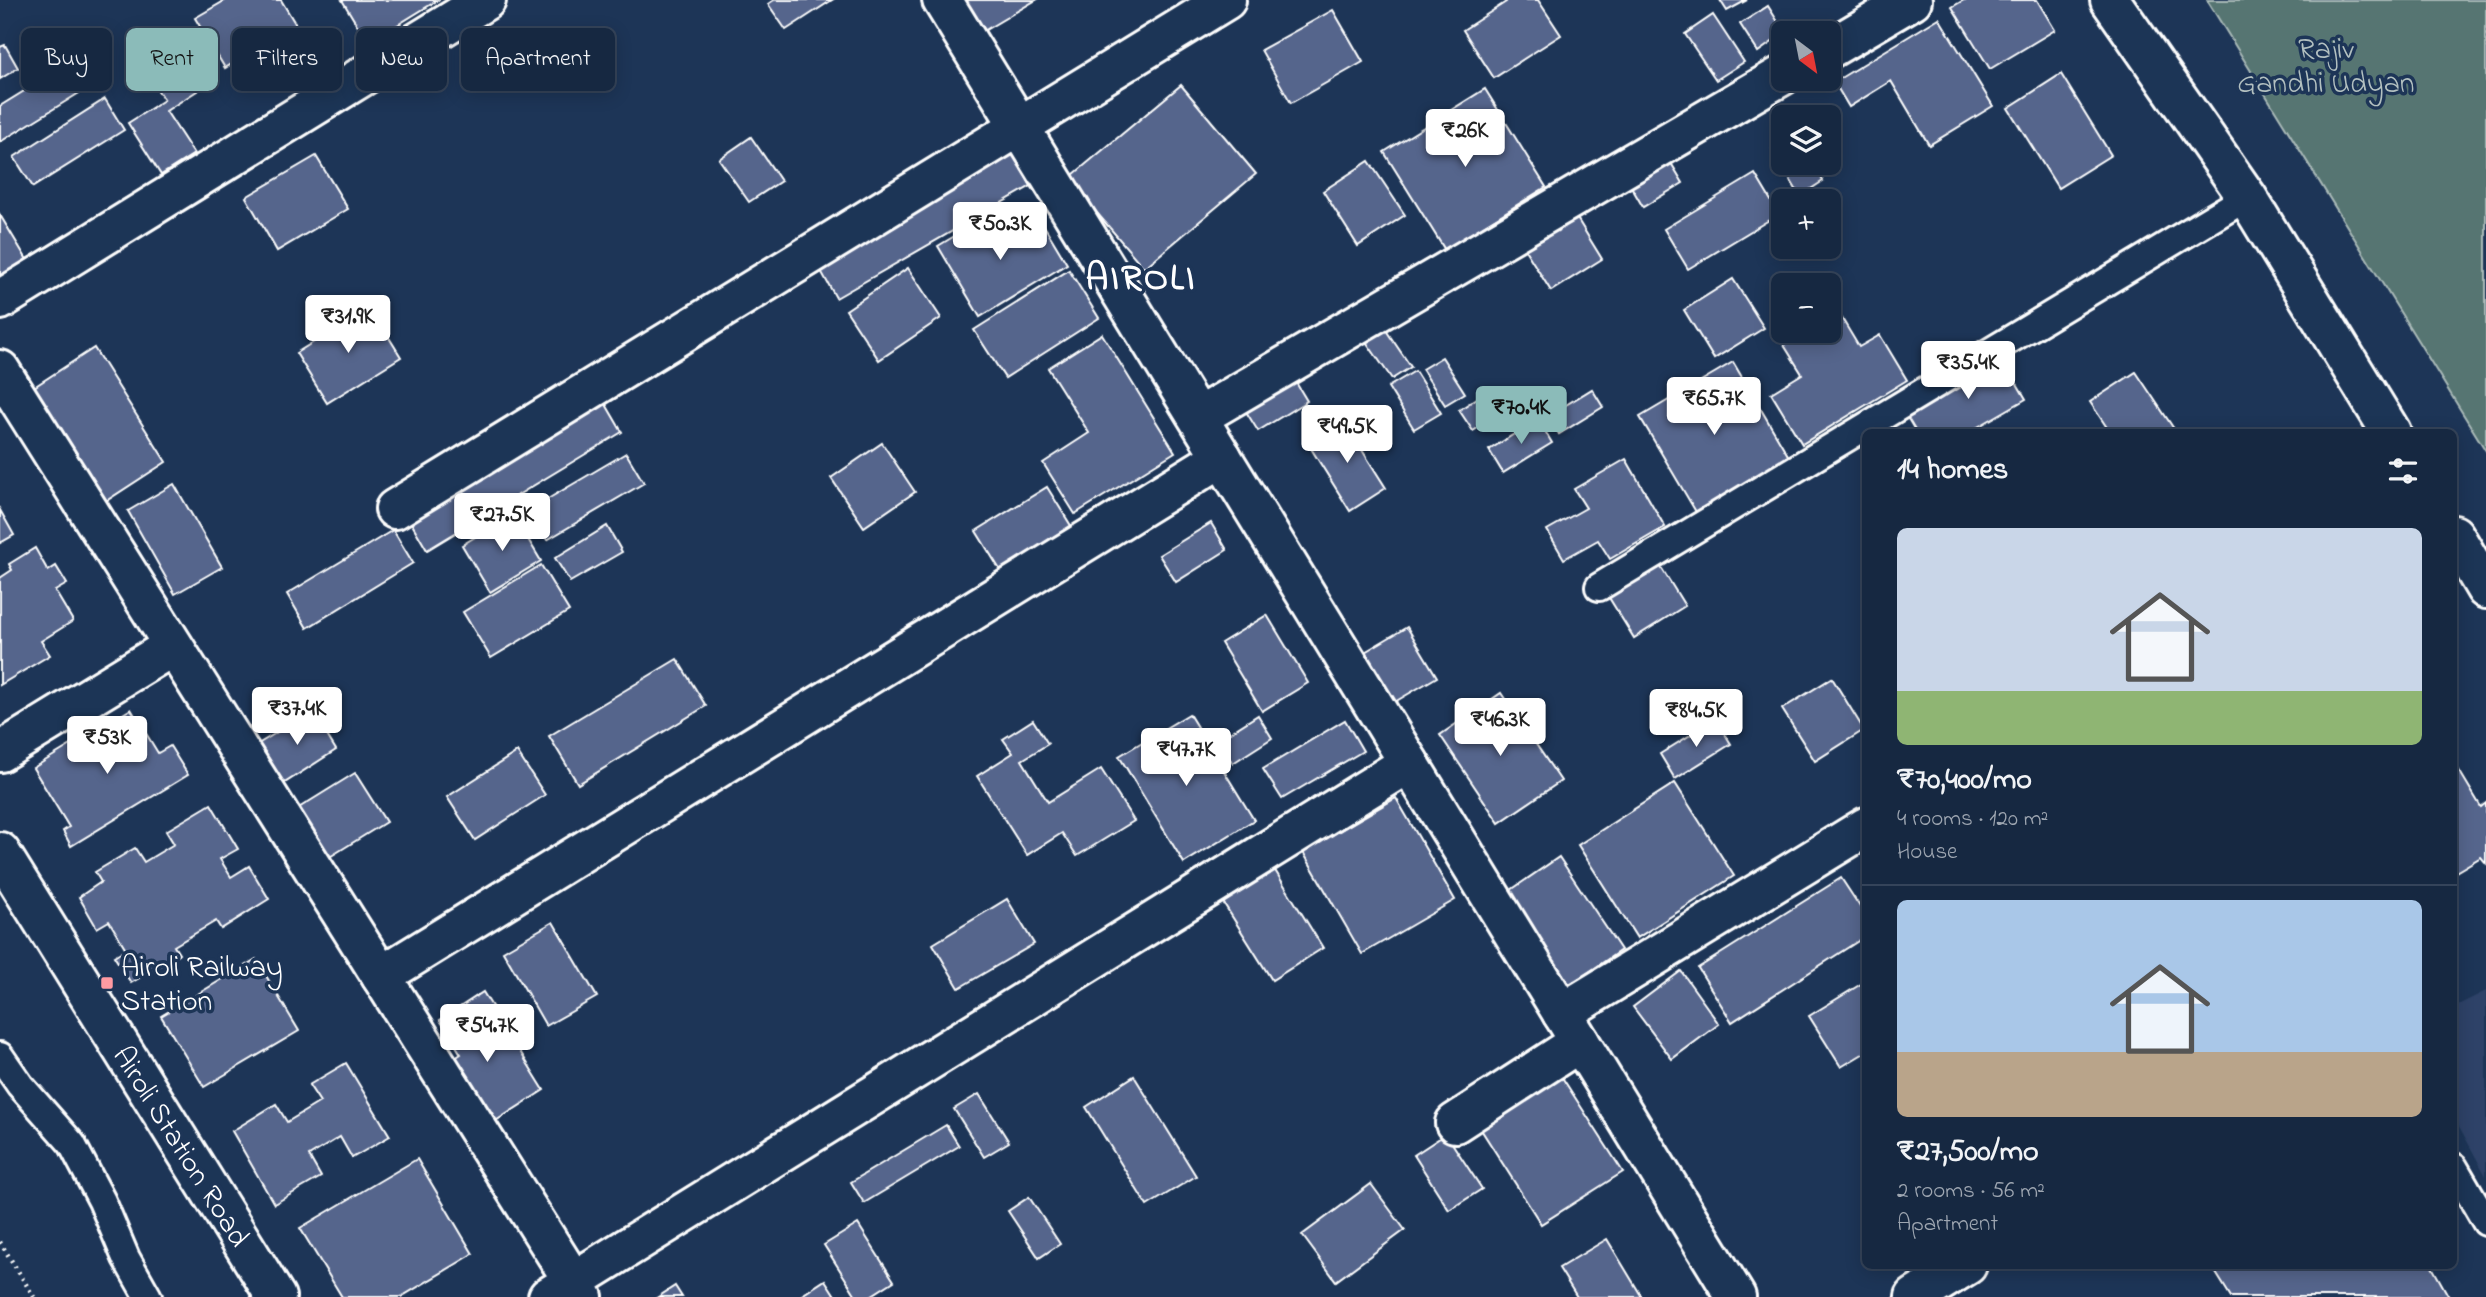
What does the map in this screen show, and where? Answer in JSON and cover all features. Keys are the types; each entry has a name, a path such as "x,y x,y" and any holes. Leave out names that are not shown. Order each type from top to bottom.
{"street":[{"path":"0,300 486,0"},
{"path":"942,0 1736,1297"},
{"path":"395,509 1226,0"},
{"path":"1841,41 1912,0"},
{"path":"2110,0 2247,197 2389,429"},
{"path":"1198,417 1771,82"},
{"path":"0,370 381,976 568,1292 1409,763"},
{"path":"381,976 1222,457"},
{"path":"2457,540 2486,589"},
{"path":"0,752 173,646"},
{"path":"1455,1123 1571,1028 1862,830"},
{"name":"Airoli Station Road","path":"0,852 276,1297"},
{"path":"1915,1297 1960,1269"}],"lane":[{"path":"1599,587 2247,197"},
{"path":"0,1056 20,1085 72,1144 102,1201 126,1258 148,1297"},
{"path":"2457,1172 2486,1222"}],"path":[{"path":"0,1242 34,1297"}],"shaded area":[{"path":"2486,991 2486,1176 2457,1123 2457,1006"}],"green space":[{"name":"Rajiv Gandhi Udyan","path":"2207,0 2486,0 2486,451"}],"building":[{"path":"226,0 281,0 296,25 291,28 232,28 232,64 225,68 218,56 218,28 201,28 195,18"},
{"path":"342,0 438,0 392,28 359,28"},
{"path":"774,0 832,0 786,30 768,4"},
{"path":"955,0 1036,0 977,35"},
{"path":"1505,0 1538,0 1561,35 1494,78 1463,30 1506,2"},
{"path":"1720,0 1747,0 1727,11"},
{"path":"1964,0 2037,0 2055,30 1990,69 1952,7"},
{"path":"1768,6 1777,21 1771,21 1771,43 1758,52 1740,24"},
{"path":"1333,10 1363,62 1291,103 1261,50"},
{"path":"1713,15 1744,62 1716,80 1685,34"},
{"path":"1939,18 1993,106 1929,145 1891,81 1849,107 1839,91 1841,78"},
{"path":"5,45 18,68 0,79 0,47"},
{"path":"2061,74 2111,155 2058,188 2008,108"},
{"path":"1181,85 1256,174 1144,268 1068,179"},
{"path":"1485,89 1546,187 1445,250 1384,152"},
{"path":"24,91 82,91 0,142 0,106"},
{"path":"158,91 197,91 166,111 194,154 161,175 128,123 164,100"},
{"path":"105,99 124,130 33,187 14,157"},
{"path":"751,137 781,181 749,202 719,159"},
{"path":"1010,148 1031,186 836,298 815,260"},
{"path":"1665,153 1683,183 1643,207 1625,176"},
{"path":"316,156 348,209 277,251 246,197"},
{"path":"1369,161 1405,215 1358,246 1323,191"},
{"path":"1755,174 1771,201 1771,219 1688,269 1664,229"},
{"path":"1787,175 1820,175 1823,181 1811,189 1796,189"},
{"path":"1570,207 1602,259 1551,291 1519,240"},
{"path":"0,215 32,268 0,287"},
{"path":"988,216 1004,242 1040,219 1067,264 980,317 938,246"},
{"path":"908,268 941,318 879,360 846,310"},
{"path":"1069,270 1099,318 1005,378 974,330"},
{"path":"1733,279 1764,328 1714,359 1684,310"},
{"path":"370,307 401,357 327,403 296,353"},
{"path":"1841,317 1859,347 1880,335 1907,380 1802,444 1771,393 1802,374 1783,343 1841,343"},
{"path":"1379,320 1411,367 1392,379 1360,333"},
{"path":"1102,334 1175,452 1075,514 1043,463 1089,433 1048,368"},
{"path":"94,348 166,462 106,501 34,387"},
{"path":"2000,355 2026,399 1974,429 1914,429 1904,412"},
{"path":"1442,357 1465,393 1445,405 1422,369"},
{"path":"1733,362 1789,457 1696,512 1640,417"},
{"path":"1286,366 1307,401 1258,431 1237,397"},
{"path":"1415,371 1441,413 1414,429 1388,387"},
{"path":"2136,372 2174,429 2108,429 2090,402"},
{"path":"1592,389 1603,407 1559,434 1548,416"},
{"path":"1488,391 1502,413 1473,431 1459,410"},
{"path":"604,401 622,432 427,550 409,519"},
{"path":"1538,419 1552,443 1503,473 1489,450"},
{"path":"1343,420 1386,488 1350,511 1307,442"},
{"path":"882,443 915,492 864,527 831,478"},
{"path":"626,453 644,483 547,540 529,510"},
{"path":"1626,459 1665,527 1610,559 1598,540 1564,559 1547,530 1586,508 1574,489"},
{"path":"174,484 222,567 175,594 128,511"},
{"path":"1047,487 1078,537 1007,581 976,531"},
{"path":"0,510 14,535 0,543"},
{"path":"513,514 541,561 490,592 462,545"},
{"path":"1211,523 1227,550 1176,582 1159,555"},
{"path":"607,526 622,552 570,582 555,558"},
{"path":"393,530 413,563 307,628 287,594"},
{"path":"35,548 48,571 56,566 67,584 55,591 73,621 41,641 50,655 0,685 0,578 12,570 9,564"},
{"path":"1659,564 1685,606 1634,638 1608,596"},
{"path":"541,565 569,611 491,658 463,612"},
{"path":"1267,615 1308,683 1262,711 1221,643"},
{"path":"1407,627 1437,677 1393,703 1363,653"},
{"path":"677,659 706,706 578,784 549,736"},
{"path":"1832,678 1862,727 1862,731 1815,761 1782,709"},
{"path":"1501,693 1561,781 1499,823 1440,735"},
{"path":"131,709 158,753 170,746 188,775 71,846 63,831 69,827 33,768"},
{"path":"312,711 336,750 283,784 258,744"},
{"path":"1189,714 1254,820 1184,863 1119,756"},
{"path":"1258,715 1272,738 1233,763 1217,741"},
{"path":"1716,719 1731,744 1675,779 1660,754"},
{"path":"1033,720 1048,744 1022,760 1048,802 1101,769 1134,821 1077,856 1062,833 1027,855 977,776 1013,753 1003,739"},
{"path":"1345,720 1363,751 1282,799 1263,769"},
{"path":"517,752 545,795 475,840 447,797"},
{"path":"2457,767 2481,807 2486,803 2486,863 2481,857 2457,871"},
{"path":"355,773 386,822 320,863 289,814"},
{"path":"1675,783 1734,876 1637,938 1578,845"},
{"path":"1396,798 1455,900 1362,954 1303,852"},
{"path":"211,804 238,849 220,859 231,877 249,866 269,899 221,929 216,921 174,946 179,954 131,983 114,956 126,949 109,921 97,928 79,897 101,882 95,872 135,848 144,862 174,844 166,831"},
{"path":"1559,857 1621,950 1570,985 1508,892"},
{"path":"1268,859 1323,948 1272,980 1216,891"},
{"path":"1841,878 1862,910 1862,939 1732,1022 1698,968"},
{"path":"1007,899 1034,944 959,988 933,944"},
{"path":"553,922 597,997 546,1026 503,951"},
{"path":"256,959 299,1031 204,1087 161,1016"},
{"path":"1681,971 1719,1024 1672,1059 1633,1007"},
{"path":"1862,983 1862,1054 1841,1067 1809,1016"},
{"path":"483,992 544,1090 480,1131 440,1068 461,1054 440,1020"},
{"path":"346,1063 390,1136 352,1158 340,1137 309,1156 321,1177 274,1204 232,1131 276,1104 287,1122 320,1102 309,1085"},
{"path":"1556,1068 1623,1172 1541,1224 1475,1120"},
{"path":"1134,1076 1196,1176 1147,1206 1086,1107"},
{"path":"979,1094 1009,1142 984,1157 954,1109"},
{"path":"946,1125 959,1146 864,1203 851,1182"},
{"path":"1446,1134 1482,1189 1449,1210 1414,1155"},
{"path":"417,1159 473,1254 401,1297 342,1297 300,1228"},
{"path":"1371,1184 1405,1230 1336,1281 1302,1235"},
{"path":"1029,1197 1060,1244 1039,1258 1008,1211"},
{"path":"858,1224 894,1281 869,1297 857,1297 824,1245"},
{"path":"1607,1239 1642,1297 1577,1297 1559,1268"},
{"path":"2214,1269 2433,1269 2449,1297 2231,1297"},
{"path":"825,1280 836,1297 799,1297"},
{"path":"675,1286 682,1297 658,1297"}],"place":[{"name":"Airoli Railway Station","path":"107,983"}],"district":[{"name":"AIROLI","path":"1141,276"}]}
